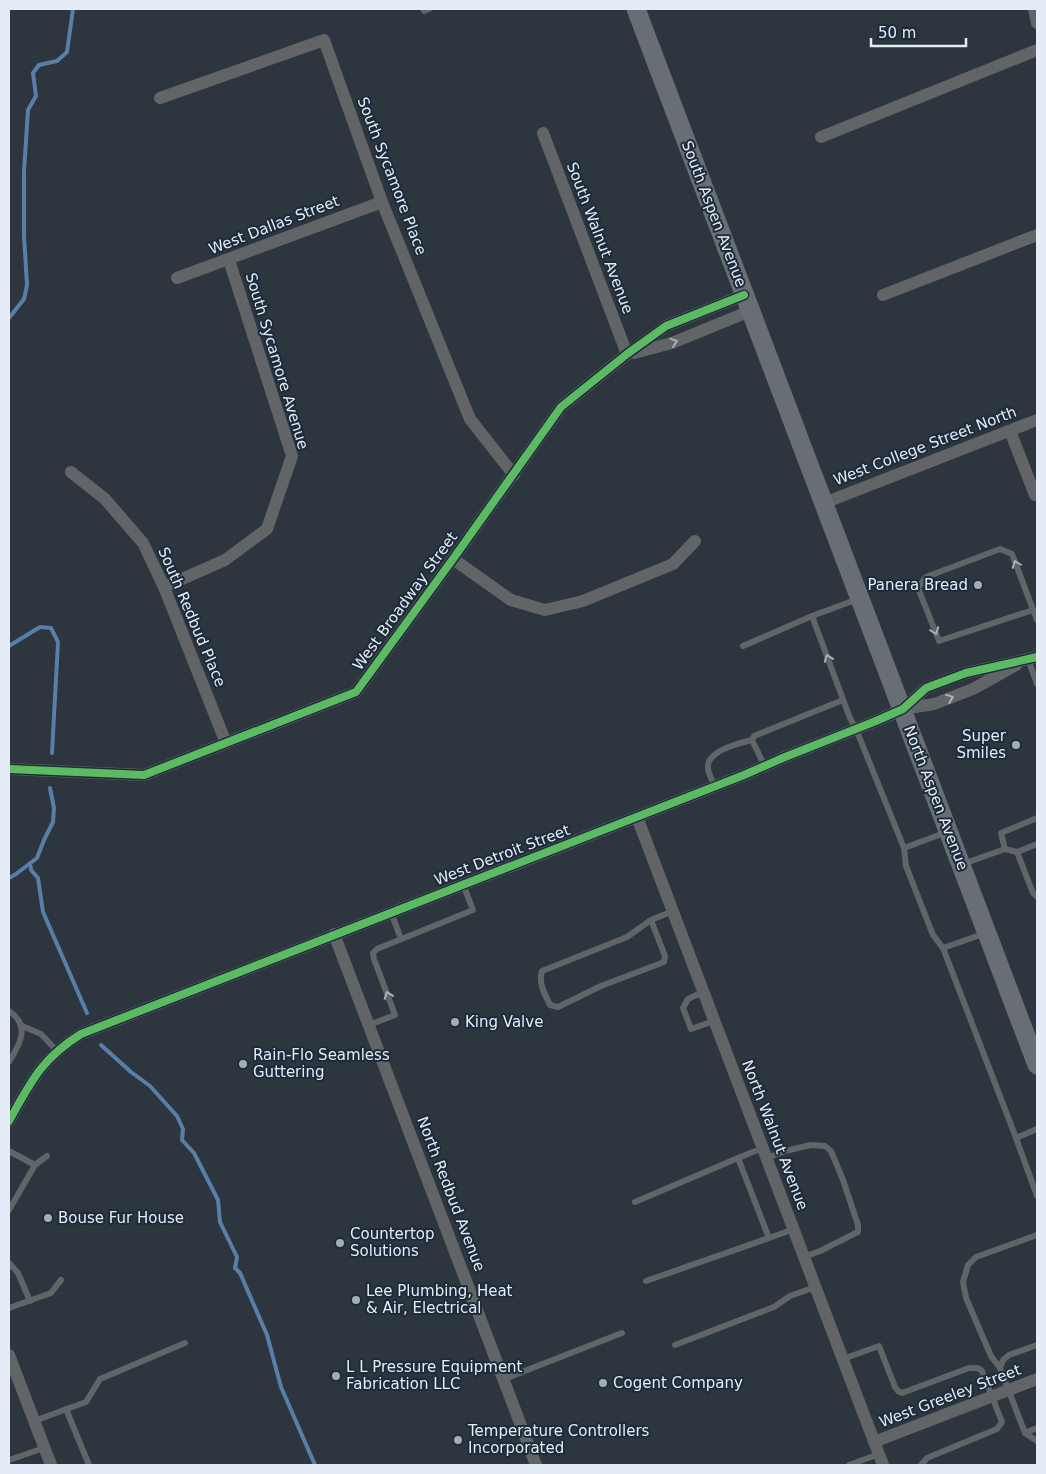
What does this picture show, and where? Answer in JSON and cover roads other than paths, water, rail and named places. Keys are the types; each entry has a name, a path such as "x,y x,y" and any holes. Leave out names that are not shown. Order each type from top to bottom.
{"main road":[{"name":"South Aspen Avenue","path":"636,9 824,503"},
{"name":"North Aspen Avenue","path":"824,503 1037,1064"}],"street":[{"path":"1034,9 1037,24"},
{"name":"South Sycamore Place","path":"160,98 324,40 382,202 470,419 514,475"},
{"path":"821,137 1037,50"},
{"name":"South Walnut Avenue","path":"542,134 627,354"},
{"name":"West Dallas Street","path":"177,278 382,202"},
{"path":"883,295 1037,235"},
{"name":"South Sycamore Avenue","path":"164,587 225,560 267,529 292,456 229,260"},
{"name":"West Broadway Street","path":"9,769 144,775 356,692 514,475 561,407 627,354 666,326 747,303"},
{"name":"West Broadway Street","path":"627,354 672,343 747,303"},
{"name":"West College Street North","path":"824,503 1037,420"},
{"path":"1010,431 1035,495"},
{"name":"South Redbud Place","path":"71,472 105,499 143,542 164,587 226,743"},
{"path":"453,559 511,600 545,610 583,601 673,564 695,541"},
{"name":"West Detroit Street","path":"902,709 926,688 966,673 1032,658"},
{"name":"West Detroit Street","path":"9,1121 33,1078 44,1063 69,1042 90,1030 715,787 902,709 934,704 973,689 1032,658"},
{"name":"North Walnut Avenue","path":"637,817 879,1454"},
{"name":"North Redbud Avenue","path":"334,934 536,1465"},
{"path":"9,1355 51,1465"},
{"name":"West Greeley Street","path":"879,1454 992,1397 1037,1379"}],"lane":[{"path":"423,9 424,11 429,9"},
{"path":"1033,610 939,641 918,588 926,577 1000,549 1012,554 1037,620"},
{"path":"743,646 812,616 860,598"},
{"path":"812,616 850,718 904,848 906,866 933,935 943,948 1037,1196"},
{"path":"1032,658 1037,684"},
{"path":"715,787 708,768 711,758 726,748 752,740 754,736 843,700"},
{"path":"752,740 765,767"},
{"path":"1005,849 1000,833 1037,818"},
{"path":"904,848 949,831"},
{"path":"962,865 1005,849 1017,852 1037,844"},
{"path":"1017,852 1033,893 1037,897"},
{"path":"369,1025 395,1015 373,953 377,949 473,910 463,884"},
{"path":"651,920 665,956 664,962 601,986 558,1007 550,1004 541,987 540,976 542,971 627,937 651,920 673,911"},
{"path":"391,912 401,939"},
{"path":"943,948 987,932"},
{"path":"703,992 688,999 683,1008 691,1029 714,1021"},
{"path":"9,1011 17,1016 22,1026 20,1045 9,1062"},
{"path":"22,1026 41,1034 57,1051"},
{"path":"1016,1138 1037,1129"},
{"path":"635,1202 738,1158 811,1145 824,1146 831,1151 843,1180 858,1225 858,1232 804,1257"},
{"path":"9,1151 35,1165"},
{"path":"9,1210 35,1165 47,1156"},
{"path":"738,1158 769,1238"},
{"path":"646,1281 794,1229"},
{"path":"1037,1235 976,1257 968,1265 964,1282 966,1298 991,1356 1000,1368 1025,1433 1037,1441"},
{"path":"9,1263 18,1273 30,1300"},
{"path":"9,1308 51,1293 61,1280"},
{"path":"675,1345 774,1307 790,1296 815,1287"},
{"path":"504,1379 622,1333"},
{"path":"34,1421 86,1402 100,1379 185,1343"},
{"path":"1000,1368 1003,1360 1009,1355 1037,1345"},
{"path":"842,1360 879,1346 895,1387 902,1393 969,1368 974,1367 982,1371 1002,1422 997,1429 927,1458 921,1465"},
{"path":"66,1409 89,1465"},
{"path":"1025,1433 1037,1428"},
{"path":"9,1460 44,1448"},
{"path":"849,1465 879,1454"}],"waterway":[{"path":"9,318 24,299 27,285 24,236 24,171 28,110 36,96 33,73 39,65 57,61 67,52 73,9"},
{"path":"9,646 40,627 51,628 58,642 52,753"},
{"path":"9,878 37,858 53,822 54,808 50,788"},
{"path":"30,863 31,870 38,878 43,912 87,1013"},
{"path":"101,1045 150,1086 177,1116 183,1129 182,1140 194,1153 218,1200 220,1222 237,1257 235,1268 240,1273 267,1335 281,1387 315,1465"}],"place":[{"name":"Panera Bread","path":"978,585"},
{"name":"Super Smiles","path":"1016,745"},
{"name":"King Valve","path":"455,1022"},
{"name":"Rain-Flo Seamless Guttering","path":"243,1064"},
{"name":"Bouse Fur House","path":"48,1218"},
{"name":"Countertop Solutions","path":"340,1243"},
{"name":"Lee Plumbing, Heat & Air, Electrical","path":"356,1300"},
{"name":"L L Pressure Equipment Fabrication LLC","path":"336,1376"},
{"name":"Cogent Company","path":"603,1383"},
{"name":"Temperature Controllers Incorporated","path":"458,1440"}]}
